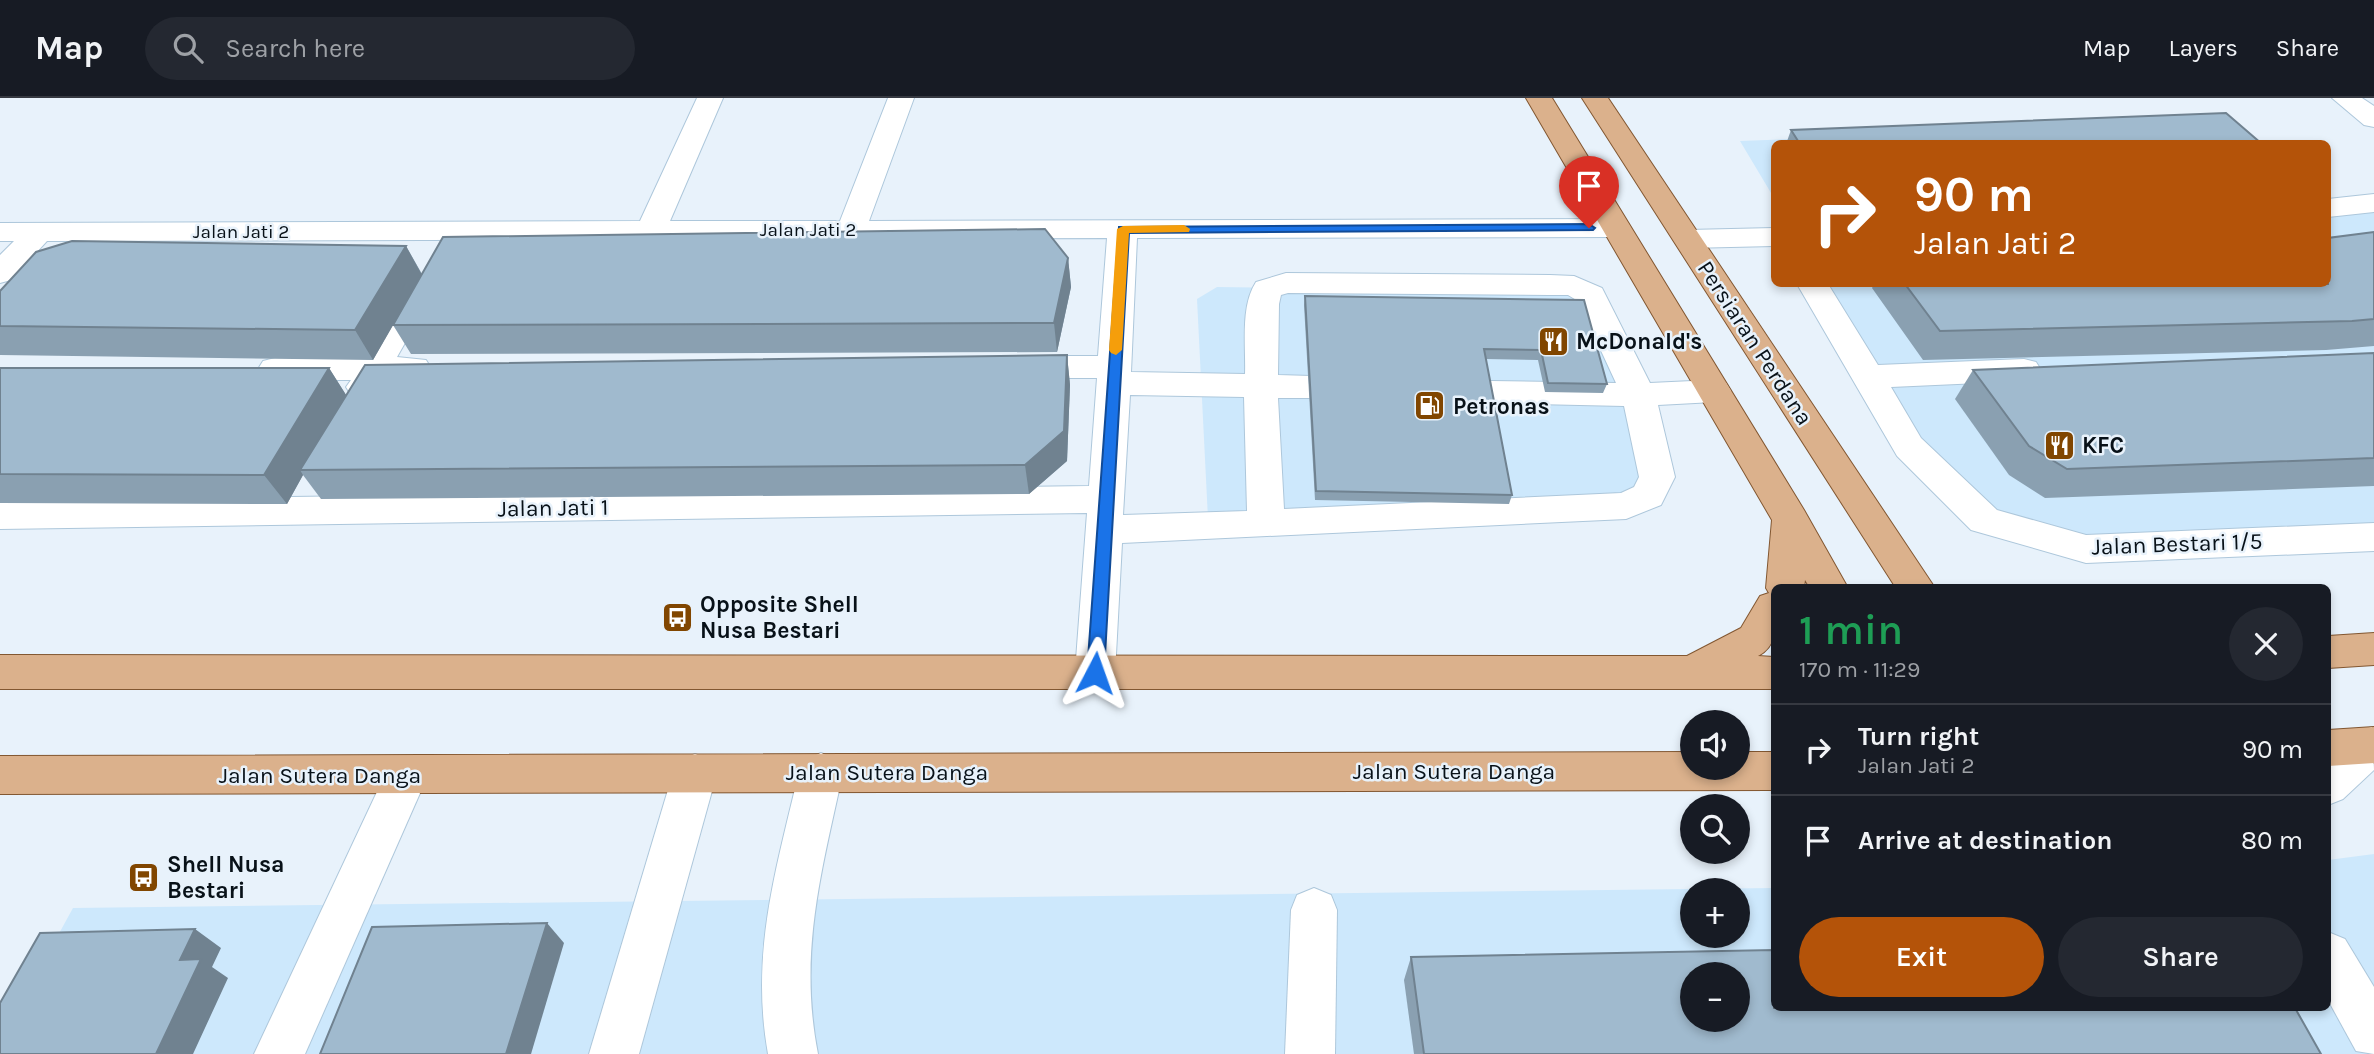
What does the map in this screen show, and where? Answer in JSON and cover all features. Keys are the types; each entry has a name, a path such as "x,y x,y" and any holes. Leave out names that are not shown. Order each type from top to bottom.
{"main road":[{"path":"1539,98 1827,584"},
{"name":"Persiaran Perdana","path":"1595,98 1913,584"},
{"path":"1786,584 1791,520"},
{"path":"1890,549 1934,584"},
{"path":"1689,674 1755,639 1771,612"},
{"path":"2331,652 2374,649"},
{"path":"0,671 1771,673"},
{"path":"2331,748 2373,745"},
{"name":"Jalan Sutera Danga","path":"0,775 1771,771"}],"street":[{"path":"651,230 710,98"},
{"path":"851,230 901,98"},
{"path":"2345,98 2374,119"},
{"path":"2331,206 2374,203"},
{"name":"Jalan Jati 2","path":"0,232 1616,228"},
{"path":"1095,673 1123,229"},
{"path":"347,416 453,231"},
{"path":"0,273 39,232"},
{"path":"1688,239 1771,237"},
{"path":"1726,238 1771,257"},
{"name":"Jalan Jati 1","path":"0,515 294,512 1106,514 1266,524 1626,506 1648,496 1657,477 1639,395 1591,295 1574,286 1286,283 1268,289 1263,304 1261,387"},
{"name":"Jalan Bestari 1/5","path":"1815,287 1909,447 1984,520 2086,549 2374,537"},
{"path":"989,367 1261,387 1311,387"},
{"path":"249,369 443,368"},
{"path":"1869,377 2060,368"},
{"path":"1261,387 1266,524"},
{"path":"1491,392 1639,395 1714,391"},
{"path":"294,512 313,476"},
{"path":"2331,783 2373,745"},
{"path":"793,1054 788,1035 783,965 821,772"},
{"path":"614,1054 695,773"},
{"path":"279,1054 406,775"},
{"path":"1310,1054 1314,910"},
{"path":"2331,960 2374,1033"}],"shaded area":[{"path":"2191,124 2236,140 1771,140 1771,193 1740,141"},
{"path":"2374,212 2374,524 2083,535 1993,510 1923,445 1828,287 2331,287 2331,215"},
{"path":"1217,287 1567,291 1582,295 1628,403 1644,473 1639,488 1615,498 1208,519 1197,299"},
{"path":"2374,854 2374,1054 0,1054 0,1041 73,908 1680,889 1680,948 1750,948 1750,888 1771,888 1771,1011 2331,1011 2331,860"}],"building":[{"path":"2226,113 2257,140 1797,140 1791,130"},
{"path":"1045,229 1068,258 1054,323 393,325 443,237"},
{"path":"2374,232 2374,319 1940,331 1907,287 2331,287 2331,238"},
{"path":"72,241 406,246 355,330 0,326 0,291 36,252"},
{"path":"1305,296 1584,300 1607,384 1548,383 1541,350 1484,349 1512,495 1316,491"},
{"path":"2374,353 2374,458 2067,469 2029,446 1973,370"},
{"path":"1067,355 1064,431 1025,465 300,470 365,365"},
{"path":"0,368 329,368 264,475 0,474"},
{"path":"547,923 506,1054 320,1054 372,927"},
{"path":"195,929 180,960 201,959 156,1054 0,1054 0,1003 40,933"},
{"path":"1771,950 1771,1011 2297,1011 2321,1054 1424,1054 1411,957"}],"slow traffic":[{"path":"1116,350 1123,229 1184,229"}],"place":[{"name":"McDonald's","path":"1553,341"},
{"name":"Petronas","path":"1430,406"},
{"name":"KFC","path":"2059,445"},
{"name":"Opposite Shell Nusa Bestari","path":"677,617"},
{"name":"Shell Nusa Bestari","path":"144,877"}],"route":[{"path":"1095,673 1123,229 1589,228"}]}
